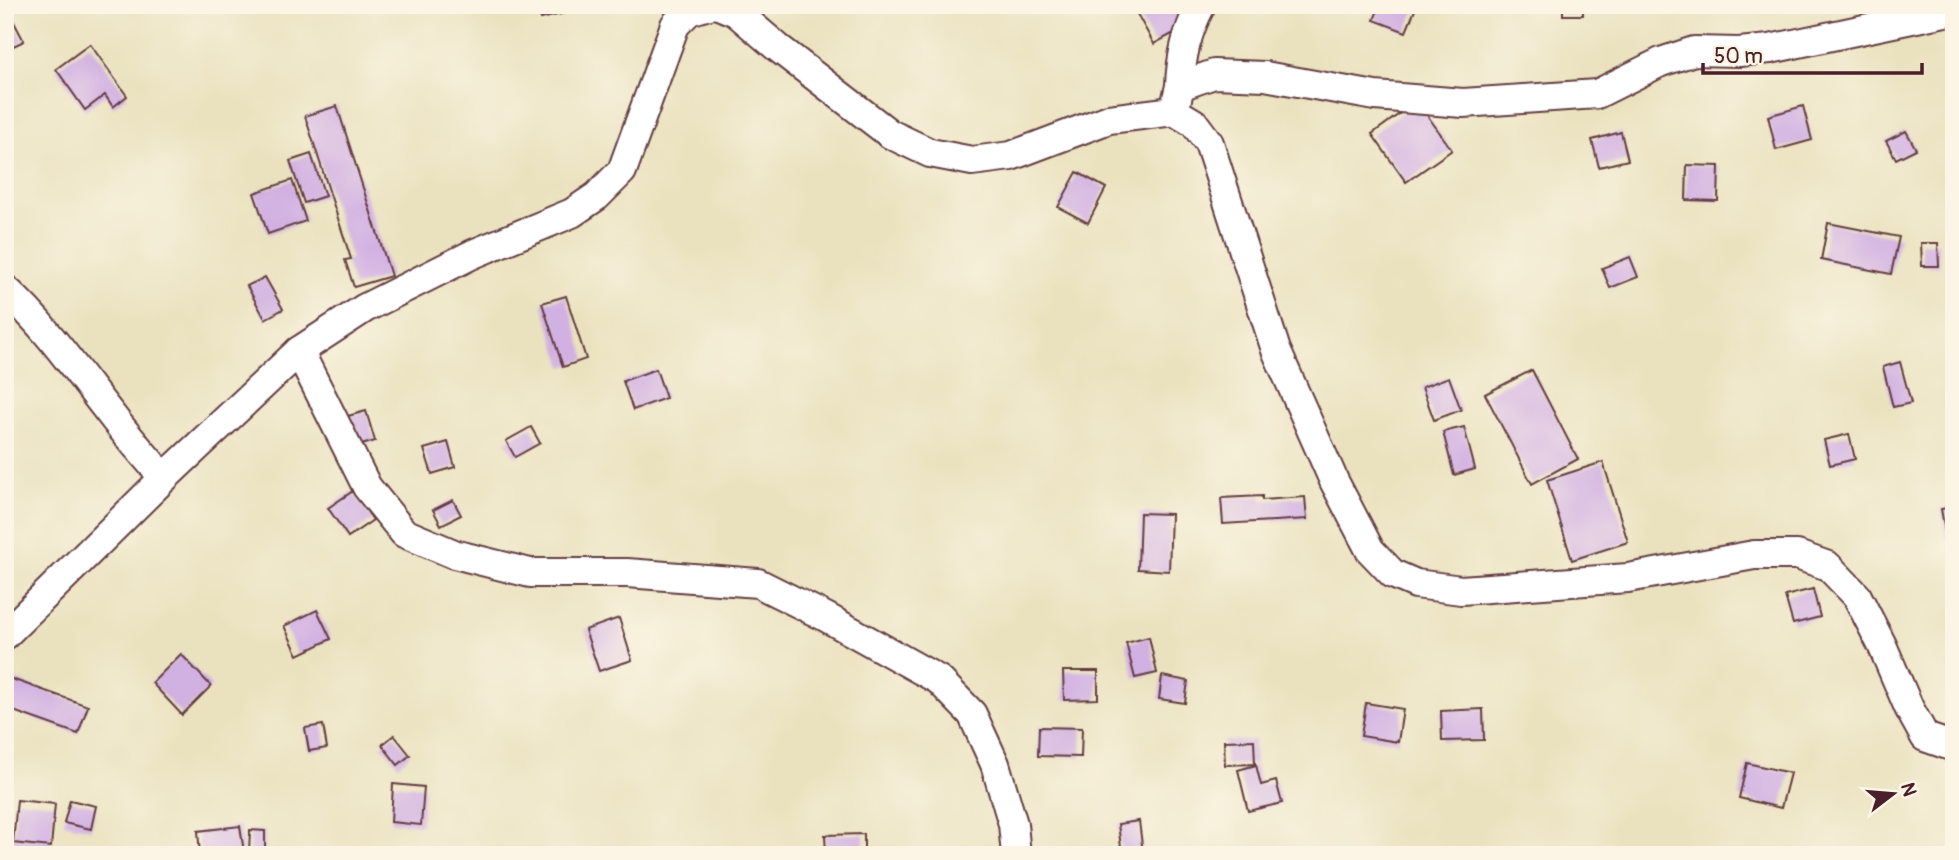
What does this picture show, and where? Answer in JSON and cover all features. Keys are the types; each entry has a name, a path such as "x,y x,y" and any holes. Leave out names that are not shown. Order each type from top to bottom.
{"street":[{"path":"5,635 164,478 299,351 365,308 473,254 572,213 597,196 622,170 675,24 689,11 709,5"},
{"path":"719,5 736,12 890,134 930,153 972,161 1011,156 1109,120 1177,99 1214,74 1265,76 1375,96 1464,103 1597,94 1661,62 1694,51 1739,52 1770,49 1954,10"},
{"path":"1202,5 1189,27 1181,60 1177,99 1209,143 1276,350 1334,481 1370,550 1393,574 1416,584 1461,590 1628,578 1754,555 1797,555 1828,566 1857,596 1925,737 1954,747"},
{"path":"5,289 23,305 57,345 164,478"},
{"path":"299,351 367,487 404,533 454,554 530,573 626,573 758,583 939,680 972,714 995,764 1013,824 1016,855"}],"building":[{"path":"5,5 24,41 5,50"},
{"path":"537,5 572,5 573,11 541,19"},
{"path":"1132,5 1161,5 1166,13 1180,5 1187,5 1196,21 1154,44"},
{"path":"1380,5 1417,5 1406,32 1374,20"},
{"path":"1563,5 1583,5 1583,15 1563,15"},
{"path":"90,44 127,96 113,107 105,95 85,110 56,69"},
{"path":"1417,101 1452,150 1406,182 1372,134"},
{"path":"337,106 391,276 354,287 345,260 351,259 305,116"},
{"path":"1803,106 1812,140 1776,150 1768,116"},
{"path":"1906,131 1916,149 1896,159 1886,141"},
{"path":"1621,132 1628,160 1599,167 1592,140"},
{"path":"311,154 325,196 304,203 290,161"},
{"path":"1687,165 1719,166 1718,201 1686,200"},
{"path":"1077,172 1106,188 1088,223 1058,207"},
{"path":"292,180 306,221 268,234 254,193"},
{"path":"1828,223 1899,237 1891,274 1821,260"},
{"path":"1921,243 1938,243 1939,266 1922,266"},
{"path":"1630,257 1638,277 1610,288 1602,268"},
{"path":"265,277 283,309 265,319 247,286"},
{"path":"566,296 586,359 563,367 542,303"},
{"path":"1900,362 1911,403 1893,407 1883,367"},
{"path":"656,369 666,398 633,410 623,381"},
{"path":"1532,370 1578,459 1532,484 1485,394"},
{"path":"1449,377 1461,410 1434,420 1422,387"},
{"path":"366,411 375,441 358,446 348,416"},
{"path":"531,427 540,443 515,457 506,441"},
{"path":"1464,427 1475,469 1454,475 1443,432"},
{"path":"1849,434 1855,459 1830,465 1824,440"},
{"path":"448,442 455,467 432,474 424,449"},
{"path":"1603,462 1628,542 1572,560 1547,480"},
{"path":"353,491 373,520 348,537 328,508"},
{"path":"1262,496 1262,500 1305,497 1307,519 1223,524 1221,498"},
{"path":"453,500 461,515 441,525 433,510"},
{"path":"1954,507 1954,536 1946,537 1941,509"},
{"path":"1140,513 1171,514 1169,571 1138,569"},
{"path":"1813,589 1820,617 1793,624 1785,596"},
{"path":"317,610 331,639 298,655 284,626"},
{"path":"619,618 632,660 599,671 585,630"},
{"path":"1149,637 1157,673 1135,678 1126,643"},
{"path":"1954,646 1954,670 1948,669"},
{"path":"181,654 211,686 182,715 152,683"},
{"path":"1063,671 1098,671 1098,699 1064,700"},
{"path":"1162,676 1188,681 1185,703 1159,699"},
{"path":"9,678 88,706 78,734 5,708 5,689"},
{"path":"1366,703 1403,709 1398,742 1361,736"},
{"path":"1483,709 1484,740 1442,741 1441,711"},
{"path":"323,725 327,748 309,751 305,728"},
{"path":"1039,727 1082,728 1081,757 1038,756"},
{"path":"394,735 410,755 398,765 382,745"},
{"path":"1254,740 1255,764 1225,765 1224,741"},
{"path":"1747,763 1790,773 1781,808 1739,798"},
{"path":"1256,765 1261,785 1276,781 1282,803 1248,811 1238,770"},
{"path":"393,784 424,787 421,825 391,822"},
{"path":"17,800 55,804 51,847 13,843"},
{"path":"70,800 96,806 91,829 64,823"},
{"path":"1139,821 1143,853 1122,855 1118,824"},
{"path":"240,826 244,852 200,855 198,831"},
{"path":"250,830 265,831 265,853 249,853"},
{"path":"864,834 864,855 826,855 825,835"}]}
